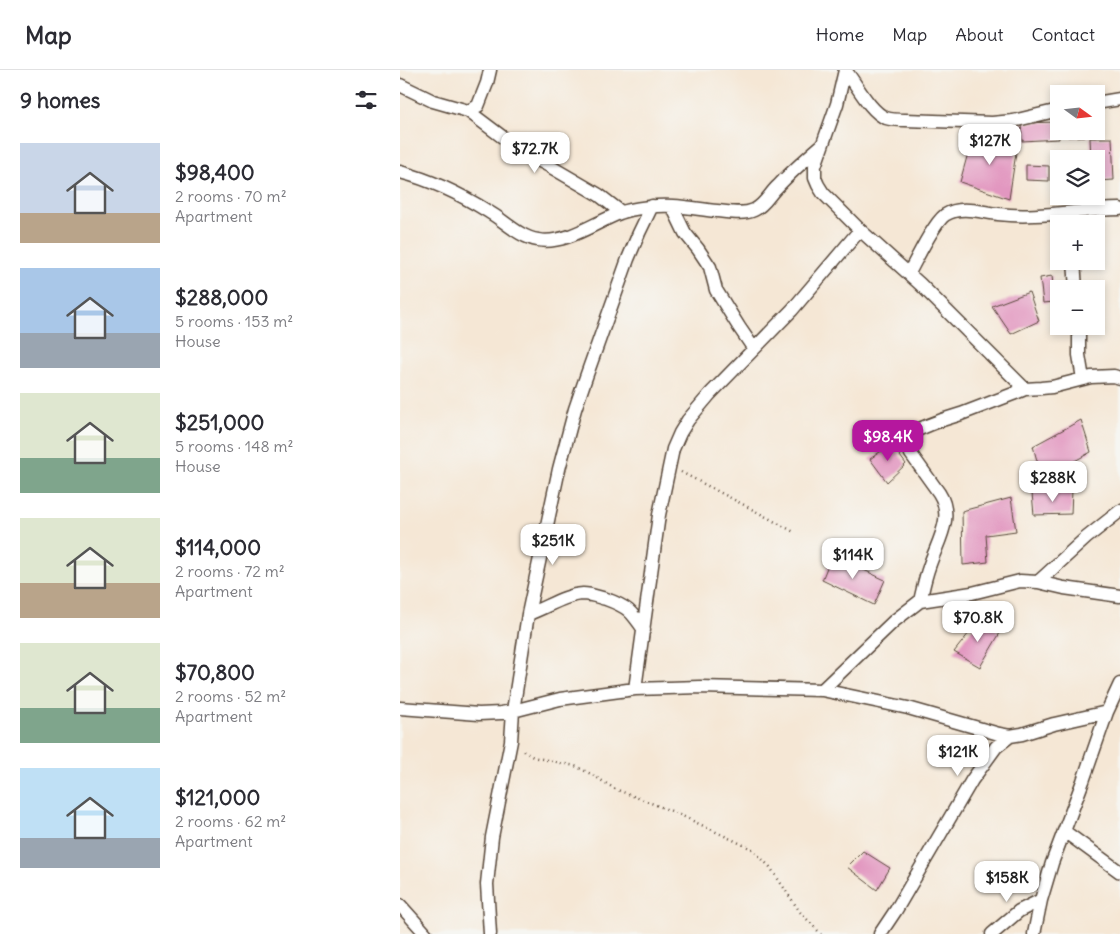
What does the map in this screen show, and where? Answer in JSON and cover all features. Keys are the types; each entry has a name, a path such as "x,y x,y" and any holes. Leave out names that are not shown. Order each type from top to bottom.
{"street":[{"path":"468,111 478,106 490,70"},
{"path":"845,70 876,111 884,117 892,119 992,123 1013,121 1050,112"},
{"path":"845,70 837,104 815,166 816,182 823,193 860,230 909,273 1025,389"},
{"path":"400,85 433,101 468,111 521,151 599,195 621,212"},
{"path":"1105,102 1120,99"},
{"path":"400,172 413,175 464,198 518,231 537,240 546,240 576,234 621,212 652,206 672,206 740,213 756,209 776,187 822,145"},
{"path":"490,934 487,884 490,852 511,742 513,712 528,614 559,469 575,409 628,259 652,206"},
{"path":"672,206 685,233 710,267 716,290 754,349"},
{"path":"1070,215 1084,210 1120,209"},
{"path":"909,273 936,225 943,217 958,210 1050,218"},
{"path":"635,689 659,515 673,448 680,433 688,420 710,394 792,310 860,230"},
{"path":"1078,335 1083,379"},
{"path":"920,601 929,567 946,520 946,508 943,499 911,454 909,437 917,430 929,425 1025,389 1052,387 1091,377 1114,376 1120,378"},
{"path":"1038,582 1086,538 1120,511"},
{"path":"822,690 894,621 920,601 972,593 1020,582 1038,582 1064,588 1120,596"},
{"path":"528,614 569,597 582,594 592,595 628,609 644,630"},
{"path":"1034,934 1041,900 1052,863 1107,712 1120,684"},
{"path":"400,708 479,714 513,712 560,699 635,689 700,686 822,690 908,708 1010,736 1107,712"},
{"path":"880,934 972,780 996,746 1010,736"},
{"path":"1064,831 1120,872"},
{"path":"992,934 1019,911 1041,900"},
{"path":"400,905 426,934"}],"path":[{"path":"669,465 794,532"},
{"path":"511,742 533,757 575,766 616,789 674,812 752,849 770,867 800,912 821,934"}],"building":[{"path":"1050,122 1050,139 1022,141 1021,123"},
{"path":"973,135 1017,146 1009,199 960,182"},
{"path":"1112,138 1114,180 1105,180 1105,150 1091,150 1090,140"},
{"path":"1026,165 1049,166 1049,181 1026,180"},
{"path":"1052,276 1052,280 1050,280 1050,302 1043,303 1040,278"},
{"path":"1029,292 1039,321 1011,334 992,306"},
{"path":"1081,420 1091,452 1042,479 1033,446"},
{"path":"891,444 906,464 887,482 870,459"},
{"path":"1072,490 1071,514 1034,515 1032,493"},
{"path":"1011,498 1016,531 986,535 988,562 963,565 962,511"},
{"path":"832,555 885,580 874,605 822,580"},
{"path":"981,618 1000,633 980,667 954,652"},
{"path":"863,851 890,868 877,890 847,867"}]}
